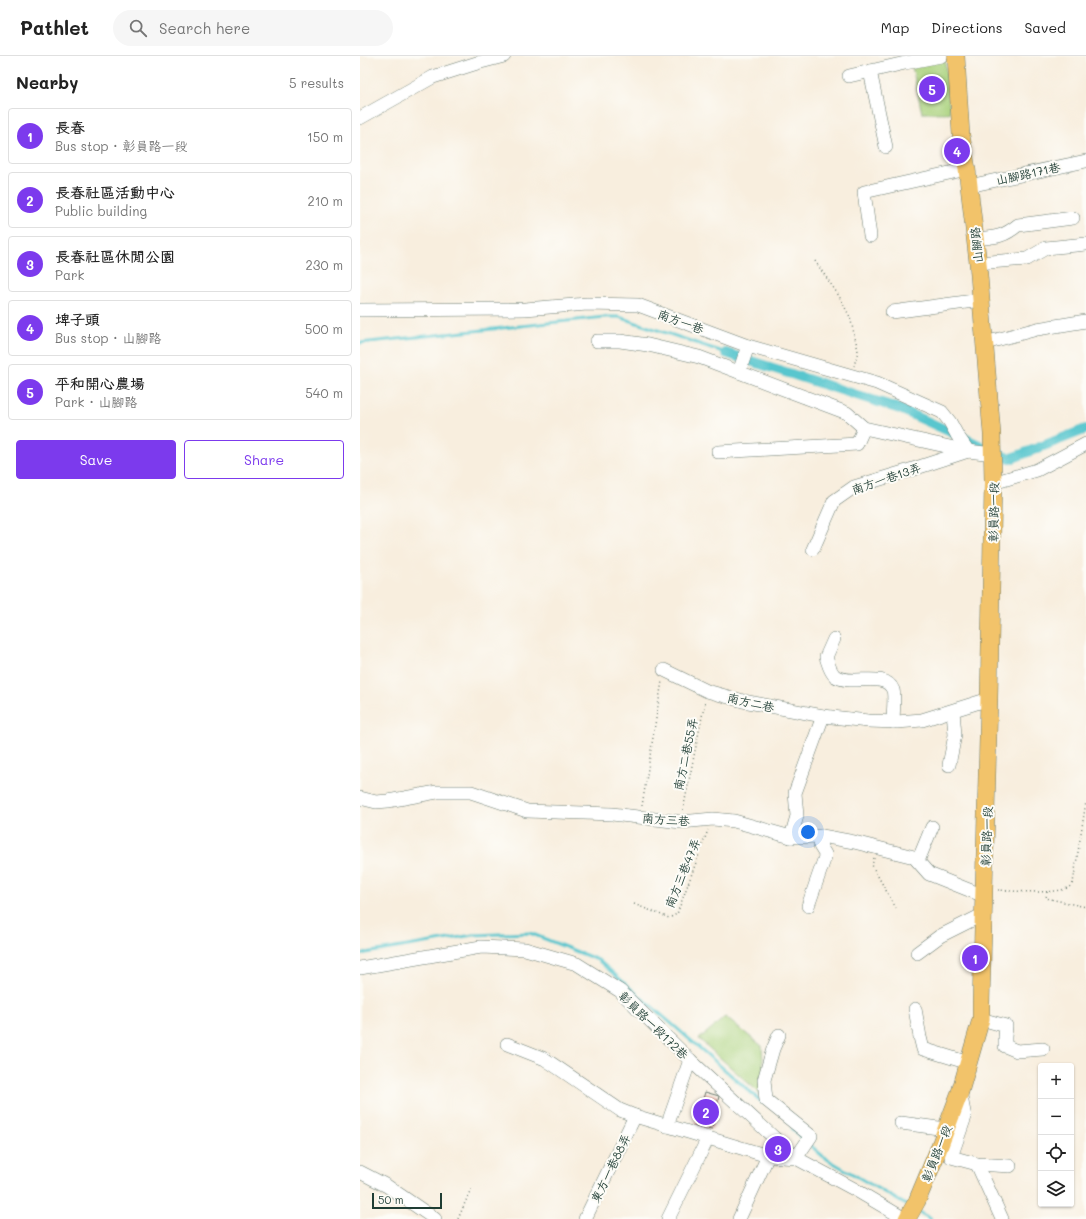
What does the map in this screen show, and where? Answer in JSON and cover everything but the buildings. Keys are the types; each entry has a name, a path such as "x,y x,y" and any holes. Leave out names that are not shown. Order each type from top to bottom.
{"main road":[{"name":"山腳路","path":"956,56 962,135 976,238 992,434"},
{"name":"彰員路一段","path":"910,1213 937,1154 960,1092 981,1019 990,699 994,483 992,434"}],"street":[{"path":"360,118 433,78 477,63 504,56"},
{"path":"849,76 941,56"},
{"path":"870,71 886,147"},
{"name":"山腳路171巷","path":"870,236 864,192 1086,161"},
{"path":"976,238 1000,237 1018,225 1073,218"},
{"path":"978,262 1027,259 1046,248 1086,244"},
{"path":"892,312 981,300"},
{"name":"南方一巷","path":"360,310 525,309 587,304 638,305 748,346 877,383 942,412 968,451"},
{"path":"985,343 1037,329 1086,321"},
{"path":"597,341 620,341 648,345 699,357 847,413 864,428 992,457"},
{"path":"739,372 748,346"},
{"path":"718,452 856,444 864,428"},
{"path":"994,483 1037,470 1086,444"},
{"name":"南方一巷13弄","path":"813,549 834,501 854,487 968,451"},
{"path":"834,639 826,657 834,676 855,681 880,680 887,683 893,690 893,722"},
{"name":"南方二巷","path":"664,670 708,691 744,701 823,716 893,722 922,720 990,699"},
{"path":"949,765 955,735 953,711"},
{"path":"791,837 797,816 795,793 823,716"},
{"name":"南方三巷","path":"360,798 376,802 437,792 471,792 527,811 612,814 681,822 713,819 734,822 791,837 822,836 914,857 929,874 984,891"},
{"path":"918,861 932,827"},
{"path":"808,906 825,857 825,854 820,846 822,836"},
{"path":"916,953 940,936 984,914"},
{"name":"彰員路一段172巷","path":"360,968 481,948 525,949 577,964 620,992 690,1060 796,1158 854,1189 910,1213"},
{"path":"915,1009 923,1049 969,1063"},
{"path":"981,1019 1006,1026 1005,1046 1017,1051 1043,1049"},
{"path":"507,1044 545,1059 620,1110 635,1116 768,1156 796,1158 811,1136 766,1100 764,1080 773,1049 779,1036"},
{"path":"667,1126 690,1060"},
{"path":"960,1092 965,1117 951,1157 977,1164 1010,1166"},
{"name":"東方一巷88弄","path":"585,1219 635,1116"},
{"path":"901,1123 946,1129"},
{"path":"668,1219 708,1138"},
{"path":"739,1219 768,1156"},
{"path":"977,1164 1002,1219"},
{"path":"360,1172 387,1186 435,1219"}],"path":[{"path":"815,261 839,296 850,317 856,336 858,351 851,376"},
{"path":"640,817 664,670"},
{"name":"南方二巷55弄","path":"681,822 708,691"},
{"path":"984,891 998,890 1047,892 1069,888 1073,883 1086,802"},
{"name":"南方三巷47弄","path":"634,904 670,918 677,914 713,819"},
{"path":"876,848 872,865 896,908"},
{"path":"1047,892 1046,898 1086,907"},
{"path":"458,1219 471,1189"}],"green space":[{"path":"945,60 950,113 922,113 912,66"},
{"path":"725,1017 762,1046 765,1098 699,1039"}],"waterway":[{"path":"360,343 605,317 619,317 726,353"},
{"path":"726,353 900,409 1010,459 1086,429"},
{"path":"360,954 473,935 530,933 598,960 762,1102"},
{"path":"792,1129 804,1140"},
{"path":"810,1145 825,1158 908,1206"},
{"path":"917,1211 931,1219"}],"place":[{"name":"平和開心農場","path":"932,89"},
{"name":"埤子頭","path":"957,151"},
{"name":"長春","path":"975,958"},
{"name":"長春社區活動中心","path":"706,1112"},
{"name":"長春社區休閒公園","path":"778,1149"}]}
